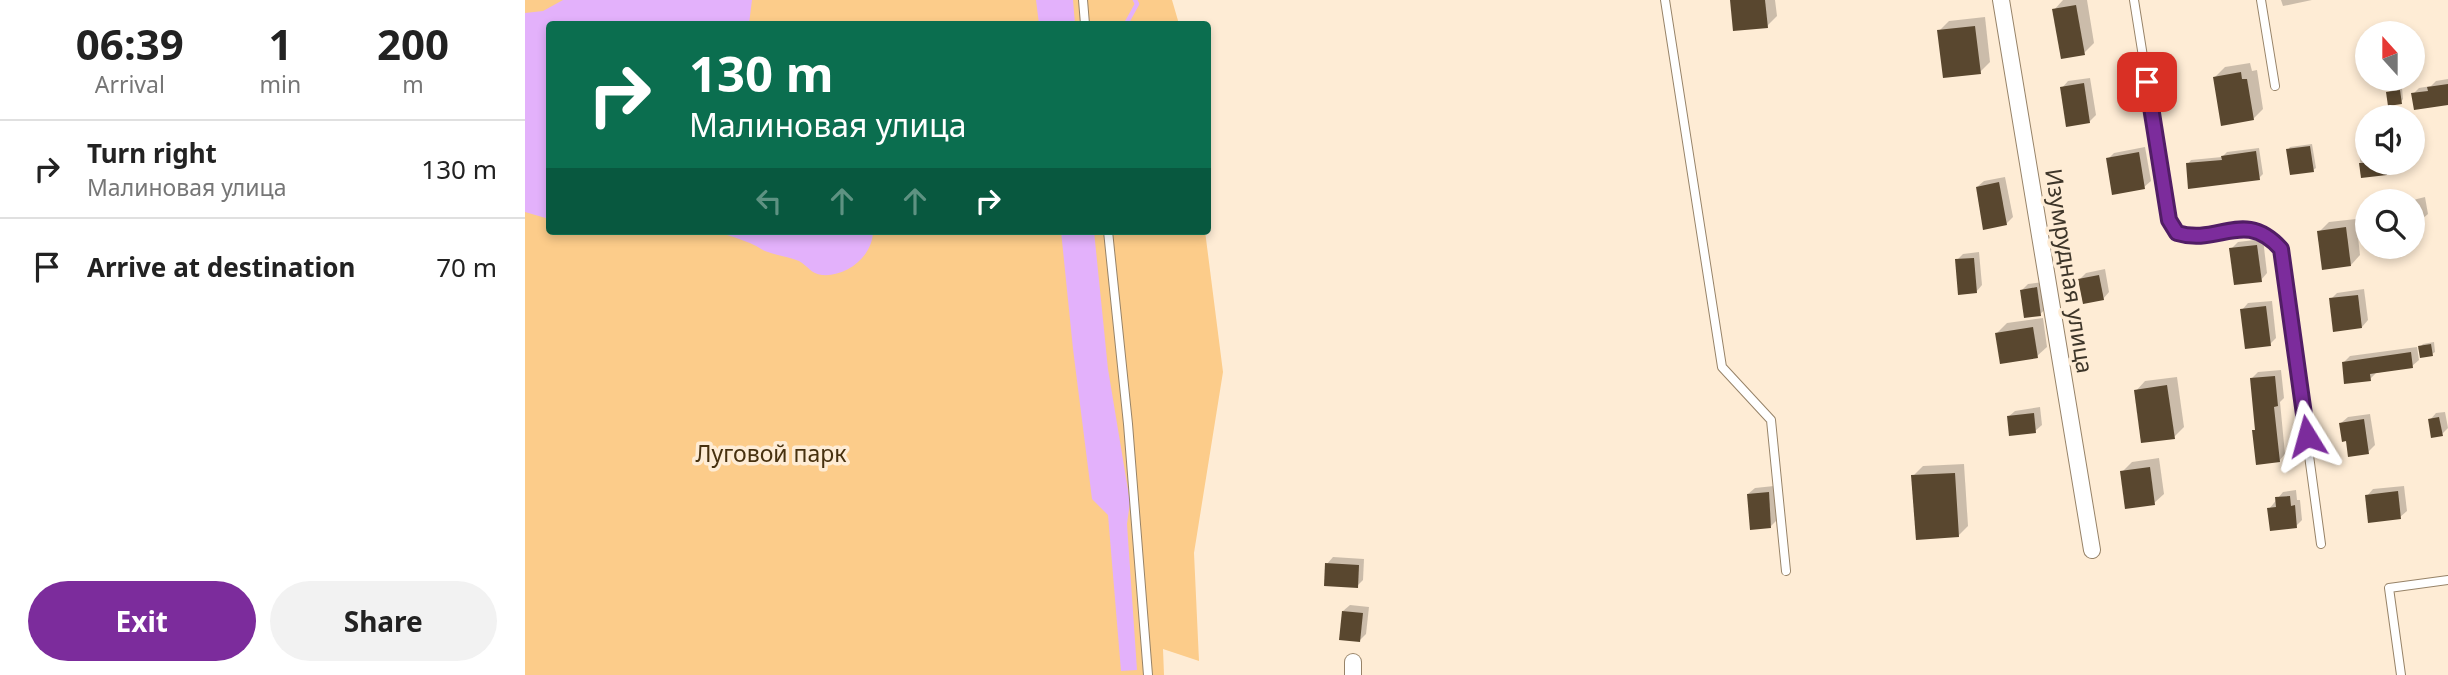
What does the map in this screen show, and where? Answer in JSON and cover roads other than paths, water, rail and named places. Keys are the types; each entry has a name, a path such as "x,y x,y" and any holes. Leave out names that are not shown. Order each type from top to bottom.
{"street":[{"name":"Изумрудная улица","path":"2001,0 2092,550"}],"lane":[{"path":"1083,0 1085,21"},
{"path":"1665,0 1722,367 1771,420 1786,571"},
{"path":"2134,0 2169,220 2177,233 2190,237 2243,229 2257,230 2269,235 2281,249 2322,544"},
{"path":"2261,0 2275,86"},
{"path":"1108,235 1128,424 1148,675"},
{"path":"2401,675 2389,588 2448,580"}],"waterway":[{"path":"1128,21 1137,4 1135,0"}],"park label":[{"name":"Луговой парк","path":"771,454"}]}
